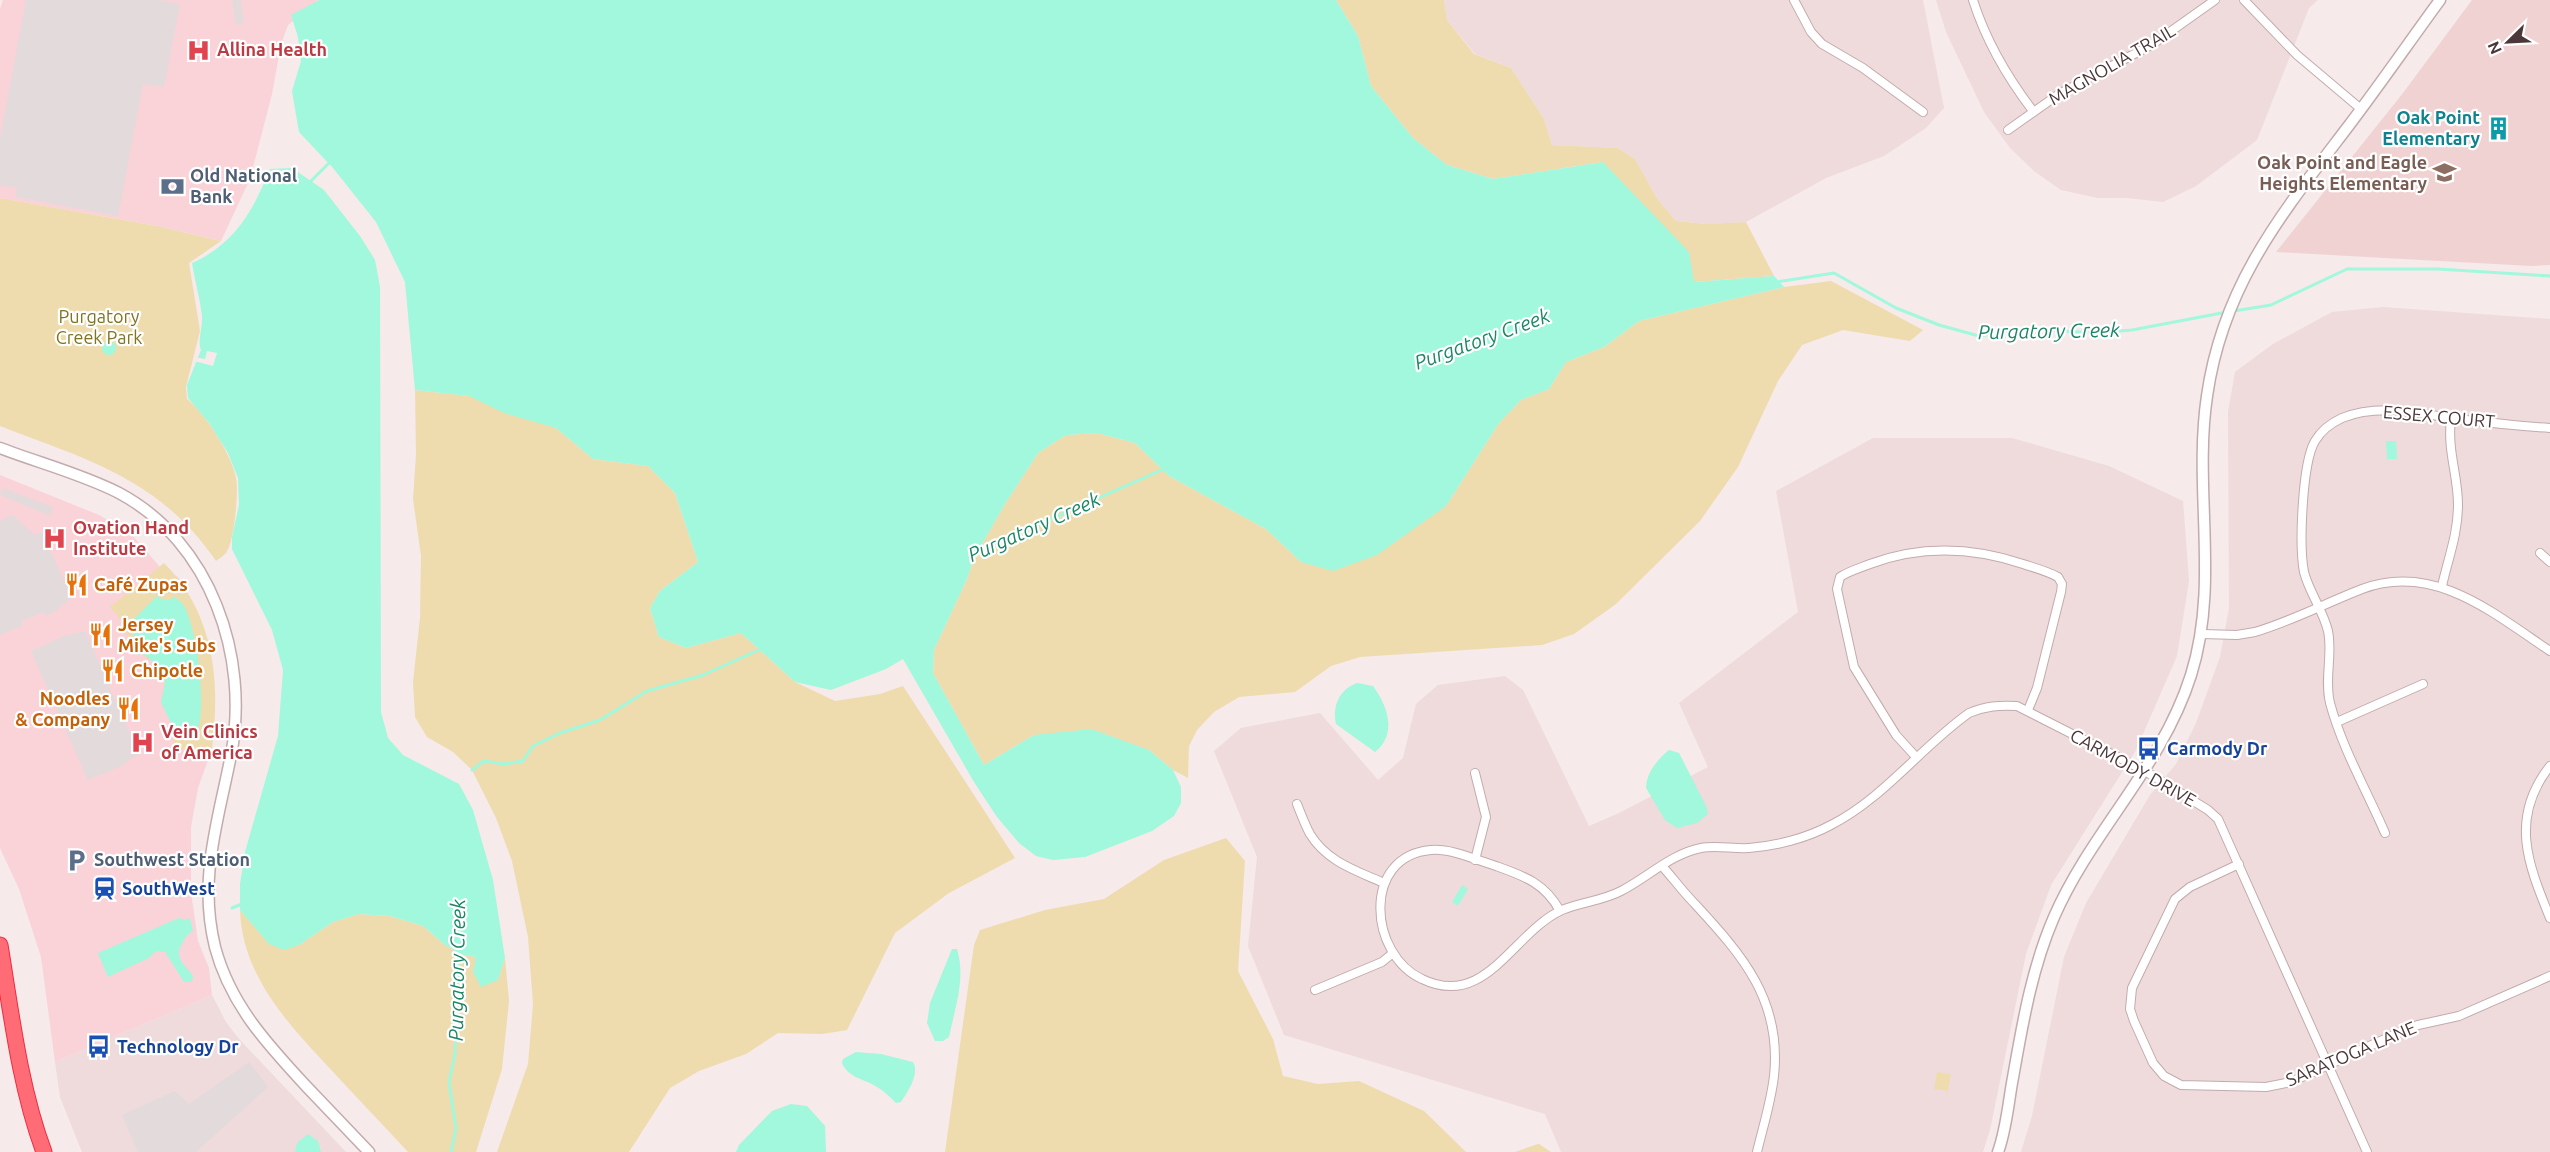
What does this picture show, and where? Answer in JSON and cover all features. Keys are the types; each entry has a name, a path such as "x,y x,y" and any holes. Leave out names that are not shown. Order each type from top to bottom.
{"highway":[{"path":"0,945 26,1083 44,1152"}],"street":[{"path":"1794,0 1811,32 1822,44 1863,68 1923,112"},
{"path":"1973,0 1991,45 2007,74 2033,111"},
{"name":"MAGNOLIA TRAIL","path":"2008,130 2059,94 2153,44 2215,0"},
{"path":"2244,0 2297,55 2361,109"},
{"path":"1998,1152 2037,961 2052,921 2073,876 2167,735 2181,705 2202,634 2206,567 2202,464 2206,399 2217,344 2239,289 2279,217 2440,0"},
{"name":"ESSEX COURT","path":"2385,833 2330,702 2327,682 2330,644 2327,630 2304,571 2302,551 2307,462 2315,441 2333,423 2358,413 2382,411 2418,412 2451,418 2550,428"},
{"path":"2442,586 2458,525 2458,503 2449,443 2451,418"},
{"path":"0,448 106,488 134,502 172,535 190,558 212,594 226,632 236,699 232,748 210,854 208,910 220,965 235,998 249,1021 276,1054 369,1152"},
{"path":"1916,758 1896,735 1854,667 1837,588 1840,577 1846,574 1879,561 1915,552 1959,549 1995,555 2058,577 2062,584 2061,592 2037,688 2028,710"},
{"path":"2540,553 2550,562"},
{"path":"2202,634 2228,636 2255,632 2364,588 2408,581 2442,586 2478,603 2550,651"},
{"path":"2337,722 2424,684"},
{"name":"CARMODY DRIVE","path":"1560,911 1621,891 1685,852 1703,847 1749,848 1775,844 1830,826 1872,797 1969,713 1984,707 2001,705 2028,710 2145,771 2208,810 2223,828 2367,1152"},
{"path":"2550,766 2532,795 2525,833 2526,853 2550,918"},
{"path":"1475,773 1486,817 1475,860"},
{"path":"1297,804 1310,834 1322,849 1344,866 1384,883"},
{"path":"1433,849 1475,860 1535,881 1554,898 1560,911 1538,924 1500,965 1473,981 1443,986 1430,983 1404,968 1393,953 1380,913 1379,897 1384,883 1392,870 1403,860 1417,852 1433,849"},
{"name":"SARATOGA LANE","path":"2239,864 2190,887 2170,904 2132,988 2130,1009 2158,1071 2181,1085 2278,1085 2330,1065 2398,1033 2418,1025 2463,1014 2550,976"},
{"path":"1662,866 1730,941 1748,965 1770,1017 1774,1046 1774,1075 1757,1152"},
{"path":"1315,990 1382,962 1393,953"}],"shaded area":[{"path":"3,0 318,0 288,25 281,44 272,94 250,179 221,241 157,226 0,198 0,9"},
{"path":"26,0 159,0 180,4 164,87 143,84 118,216 16,197 17,188 0,185 0,139"},
{"path":"232,0 241,0 244,24 236,25"},
{"path":"1444,0 1923,0 1944,108 1926,128 1884,156 1826,178 1746,222 1706,224 1676,221 1658,200 1635,159 1618,148 1552,145 1544,119 1511,68 1475,54 1447,20"},
{"path":"1936,0 2318,0 2309,8 2257,140 2196,186 2163,202 2098,198 2061,190 2034,171 2010,148 1984,112 1946,32"},
{"name":"Oak Point and Eagle Heights Elementary","path":"2472,0 2550,0 2550,265 2531,266 2276,252 2403,93"},
{"path":"2383,307 2550,319 2550,1152 2021,1152 2032,1116 2064,957 2086,903 2150,795 2176,764 2196,723 2220,657 2229,608 2228,412 2235,372 2273,344 2332,312"},
{"path":"1873,438 2012,438 2109,466 2183,501 2189,581 2177,656 2136,750 2051,885 2026,954 1990,1130 1983,1152 1561,1152 1545,1114 1284,1035 1248,946 1257,857 1214,751 1241,728 1320,713 1378,780 1403,758 1416,704 1438,685 1505,676 1523,690 1589,826 1617,814 1708,767 1679,703 1798,612 1776,491"},
{"path":"0,475 99,515 131,534 160,567 178,577 211,647 212,749 198,788 191,827 191,892 198,941 209,968 212,995 55,1062 41,957 19,889 0,848"},
{"path":"3,488 53,507 50,516 0,495"},
{"path":"12,515 35,535 42,532 72,598 54,612 46,615 44,612 22,621 22,626 0,635 0,521"},
{"path":"85,631 139,755 131,758 122,766 88,780 31,651 64,636"},
{"path":"212,995 226,1022 239,1039 346,1152 82,1152 60,1097 55,1062"},
{"path":"249,1062 268,1087 196,1152 138,1152 122,1115 175,1091 189,1104"}],"green space":[{"path":"1336,0 1444,0 1447,20 1474,54 1511,68 1544,119 1552,145 1618,148 1635,159 1658,200 1676,221 1706,224 1746,222 1774,276 1694,282 1603,162 1493,179 1447,165 1413,138 1371,86 1358,36"},
{"name":"Purgatory Creek Park","path":"0,198 157,226 221,241 189,263 200,331 186,387 187,399 202,414 217,435 236,478 234,527 230,546 216,561 194,533 171,510 146,491 92,462 0,426"},
{"path":"1831,281 1923,330 1910,341 1843,330 1802,345 1778,381 1738,467 1700,521 1616,604 1574,634 1542,645 1360,657 1331,666 1295,692 1239,697 1214,712 1197,730 1189,746 1188,778 1173,770 1149,750 1034,735 984,765 933,673 934,650 967,579 975,556 1038,453 1066,435 1097,433 1135,443 1169,476 1266,529 1301,562 1446,506 1499,423 1521,400 1549,389 1566,362 1604,347 1639,321 1784,287"},
{"path":"415,390 469,396 556,428 593,459 648,466 675,493 698,562 660,591 650,608 659,637 686,648 741,633 795,682 835,701 880,694 903,686 1015,858 949,893 895,933 847,1030 822,1034 778,1033 746,1054 699,1071 670,1088 629,1152 497,1152 528,1064 533,1004 528,937 512,861 496,818 472,770 453,752 427,737 415,717 413,682 420,618 421,556 413,499 416,454"},
{"path":"164,563 181,583 204,626 214,674 215,724 212,749 174,750 172,724 161,702 165,683 162,670 145,657 122,629 121,620 110,607"},
{"path":"1226,838 1245,861 1238,971 1273,1039 1283,1076 1318,1084 1359,1081 1424,1111 1466,1152 945,1152 974,945 980,930 1045,910 1104,899 1164,860"},
{"path":"240,910 253,925 299,945 333,922 359,914 390,916 423,926 445,945 463,955 476,957 498,980 505,958 509,1001 502,1069 476,1152 408,1152 302,1039 272,1000 250,958 243,935"},
{"path":"1937,1072 1951,1074 1948,1091 1934,1089"},
{"path":"1538,1144 1551,1152 1515,1152"}],"water":[{"path":"319,0 1336,0 1358,36 1371,86 1413,138 1447,165 1493,179 1603,162 1689,252 1694,282 1774,276 1784,287 1639,321 1604,347 1566,362 1549,389 1521,400 1499,423 1446,506 1377,555 1333,571 1301,562 1266,529 1169,476 1135,443 1097,433 1066,435 1038,453 975,556 967,579 934,650 933,673 984,765 1034,735 1091,729 1149,750 1173,770 1181,787 1181,803 1174,816 1152,831 1085,857 1053,860 1036,856 1019,843 997,817 974,782 903,659 886,669 831,690 795,682 741,633 686,648 659,637 650,608 660,591 698,562 675,493 648,466 593,459 556,428 504,413 469,396 415,390 405,282 376,222 333,168 299,132 292,91 301,61 298,37 291,15"},
{"path":"292,168 324,190 360,236 375,260 380,287 381,712 388,738 403,755 459,784 473,810 493,880 505,958 498,980 481,987 473,972 476,957 463,955 445,945 423,926 390,916 359,914 333,922 299,945 284,950 269,944 240,910 240,884 245,852 278,736 283,670 272,630 232,549 232,537 239,505 238,478 228,453 209,423 188,398 187,385 201,350 202,320 192,263 220,246 241,225 257,199 270,169"},
{"path":"106,341 112,341 116,348 112,355 106,355 102,351 102,345"},
{"path":"2386,441 2396,441 2397,459 2387,459"},
{"path":"157,596 164,600 171,600 174,596 181,602 193,631 199,668 201,706 197,731 191,738 172,724 161,702 165,683 162,670 143,653 138,655 136,651 139,649 133,634 127,629 129,624"},
{"path":"1357,683 1373,686 1386,710 1388,728 1386,737 1375,752 1336,724 1335,711 1338,699 1341,694"},
{"path":"1669,750 1679,753 1708,814 1697,823 1677,828 1665,820 1646,788 1653,767"},
{"path":"1462,885 1468,889 1458,906 1452,902"},
{"path":"179,918 186,920 190,918 193,931 186,937 179,952 181,960 193,976 192,982 184,982 165,952 156,951 149,958 108,977 98,953"},
{"path":"952,949 957,949 959,960 959,993 949,1037 943,1041 935,1041 927,1023 930,1003"},
{"path":"856,1052 881,1054 913,1062 914,1077 901,1102 896,1103 880,1089 848,1072 842,1063 843,1059"},
{"path":"791,1104 807,1106 825,1126 826,1152 736,1152 739,1145 772,1111"},
{"path":"308,1134 318,1141 321,1152 295,1152 297,1143"}],"pier":[{"path":"207,351 217,353 213,366 194,361 195,357 205,359"}],"waterway":[{"name":"Purgatory Creek","path":"311,181 329,163"},
{"name":"Purgatory Creek","path":"2234,311 2271,305 2347,269 2438,269 2550,276"},
{"name":"Purgatory Creek","path":"1777,282 1834,273 1896,308 1939,325 1979,336 2026,329 2096,333 2132,330 2227,312"},
{"name":"Purgatory Creek","path":"975,553 1166,468"},
{"name":"Purgatory Creek","path":"472,770 484,761 504,764 523,761 533,746 560,733 600,720 647,691 703,675 761,649"},
{"path":"232,908 242,904"},
{"name":"Purgatory Creek","path":"451,1152 456,1129 449,1082 455,1054 459,951"}],"place":[{"name":"Allina Health","path":"199,50"},
{"name":"Oak Point Elementary","path":"2498,128"},
{"name":"Oak Point and Eagle Heights Elementary","path":"2445,173"},
{"name":"Old National Bank","path":"172,186"},
{"name":"Ovation Hand Institute","path":"55,538"},
{"name":"Café Zupas","path":"76,585"},
{"name":"Jersey Mike's Subs","path":"100,635"},
{"name":"Chipotle","path":"113,671"},
{"name":"Noodles & Company","path":"128,709"},
{"name":"Vein Clinics of America","path":"143,742"},
{"name":"Carmody Dr","path":"2149,749"},
{"name":"Southwest Station","path":"76,860"},
{"name":"SouthWest","path":"104,889"},
{"name":"Technology Dr","path":"99,1047"}]}
